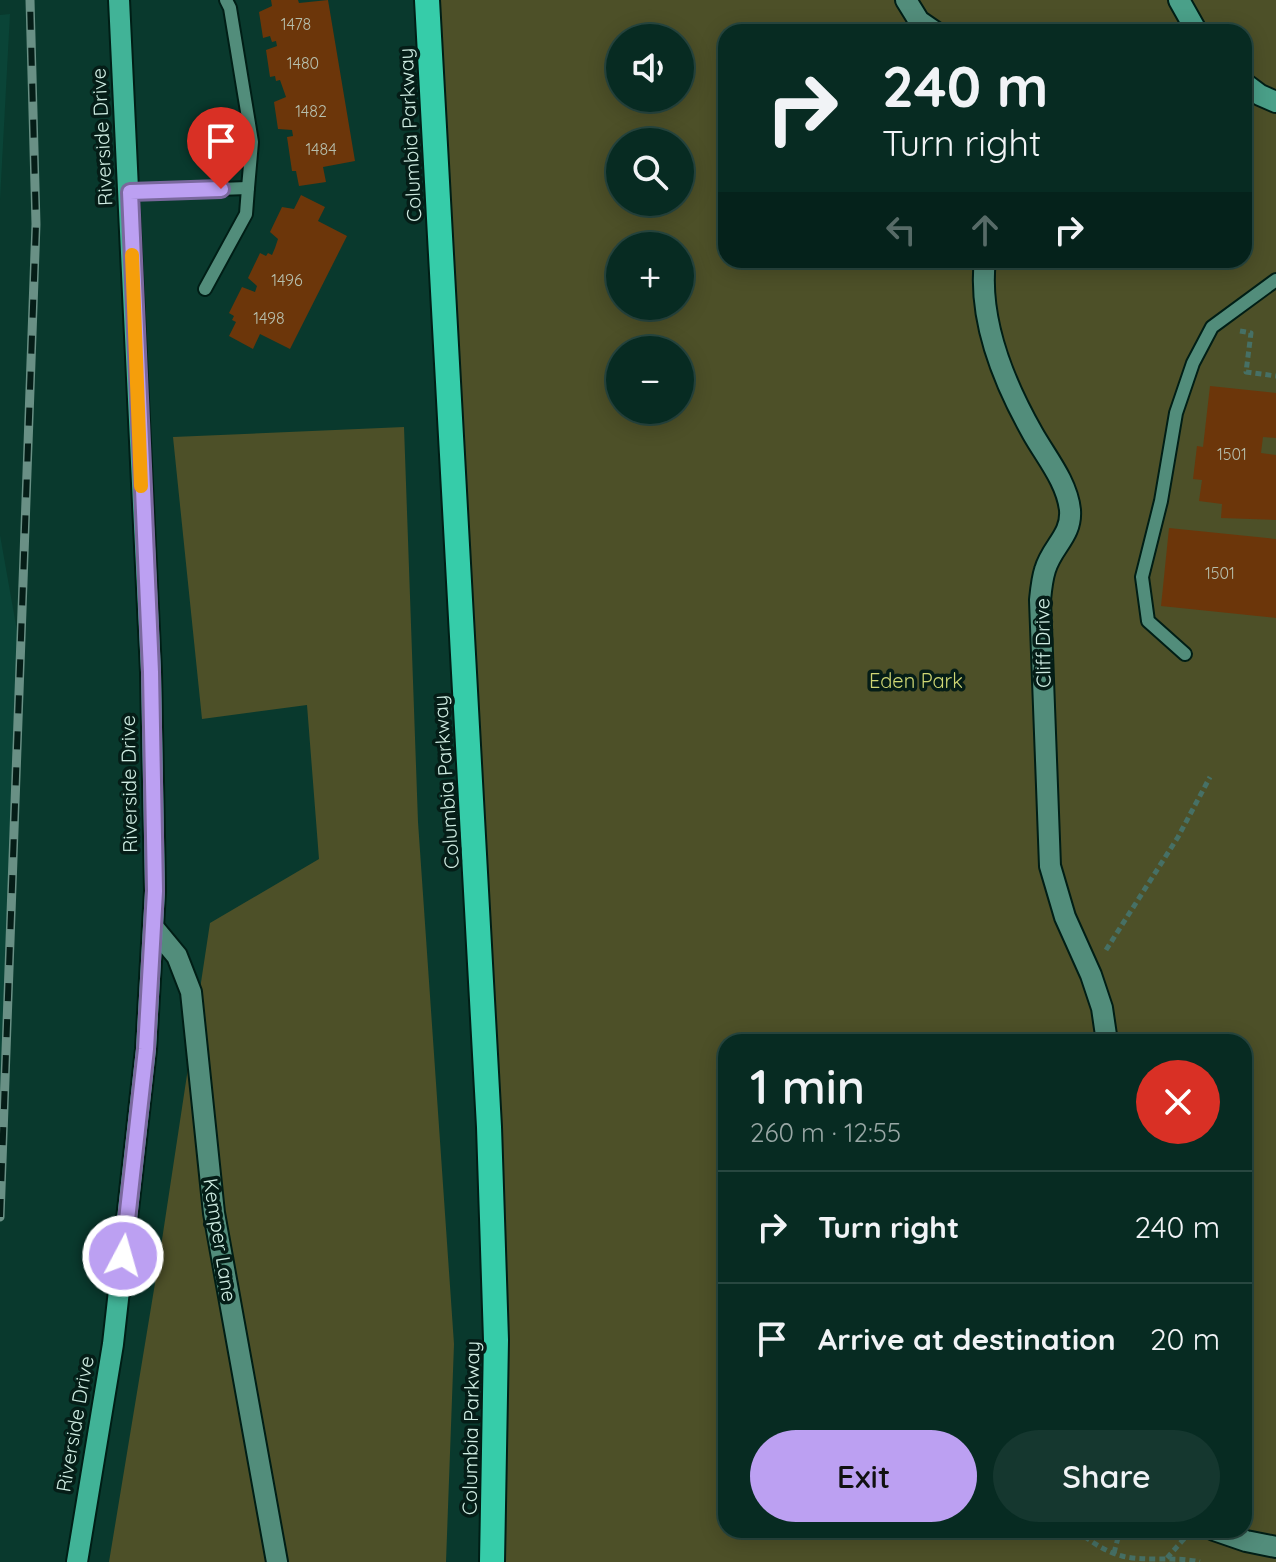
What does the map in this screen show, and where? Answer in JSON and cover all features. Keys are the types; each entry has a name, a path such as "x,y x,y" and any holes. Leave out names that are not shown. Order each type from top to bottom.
{"highway":[{"name":"Columbia Parkway","path":"427,0 488,1111 496,1340 492,1562"}],"main road":[{"name":"Riverside Drive","path":"77,1562 113,1344 146,1049 153,927 151,672 119,0"}],"street":[{"path":"906,0 923,24"},
{"path":"1179,0 1192,24"},
{"path":"1252,88 1276,102"},
{"name":"Cliff Drive","path":"984,268 986,314 1002,367 1031,430 1065,489 1070,509 1069,529 1045,569 1040,600 1050,866 1065,917 1102,1008 1106,1034"},
{"name":"Kemper Lane","path":"153,927 177,956 191,992 214,1213 277,1562"},
{"path":"1237,1538 1276,1547"}],"lane":[{"path":"205,289 246,214 252,142 230,8 226,0"},
{"path":"130,192 248,188"},
{"path":"1185,654 1148,621 1142,577 1161,501 1176,413 1193,363 1212,327 1276,280"}],"path":[{"path":"1212,327 1251,333 1246,372 1276,376"},
{"path":"1091,975 1178,837 1210,777"},
{"path":"1086,1538 1123,1557 1200,1562"},
{"path":"1114,1553 1118,1538"},
{"path":"1167,1558 1184,1538"}],"shaded area":[{"path":"10,14 0,200 0,15"},
{"path":"0,535 22,659 0,1217"}],"green space":[{"name":"Eden Park","path":"427,0 1276,0 1276,1562 492,1562 496,1340"},
{"path":"404,427 418,822 454,1344 446,1562 109,1562 210,923 319,859 307,705 202,719 173,437"}],"building":[{"path":"271,0 298,0 299,3 328,0 355,161 323,167 326,182 299,186 296,171 292,171 287,137 293,136 292,130 278,129 274,102 286,97 280,80 270,77 266,50 277,46 270,36 263,38 259,12 272,6"},
{"path":"301,195 325,207 318,221 347,236 290,349 260,334 253,349 229,336 236,322 229,313 242,287 255,292 257,286 248,278 260,253 272,255 278,239 270,232 282,207 294,209"},
{"path":"1210,386 1276,393 1276,438 1263,437 1261,453 1276,455 1276,520 1221,518 1222,504 1199,501 1202,480 1193,479 1197,446 1203,447"},
{"path":"1169,528 1276,539 1276,618 1161,606"}],"railway":[{"path":"0,1217 36,224 30,0"}],"slow traffic":[{"path":"132,255 141,486"}],"route":[{"path":"123,1256 146,1049 155,891 151,672 130,192 221,189"}]}
